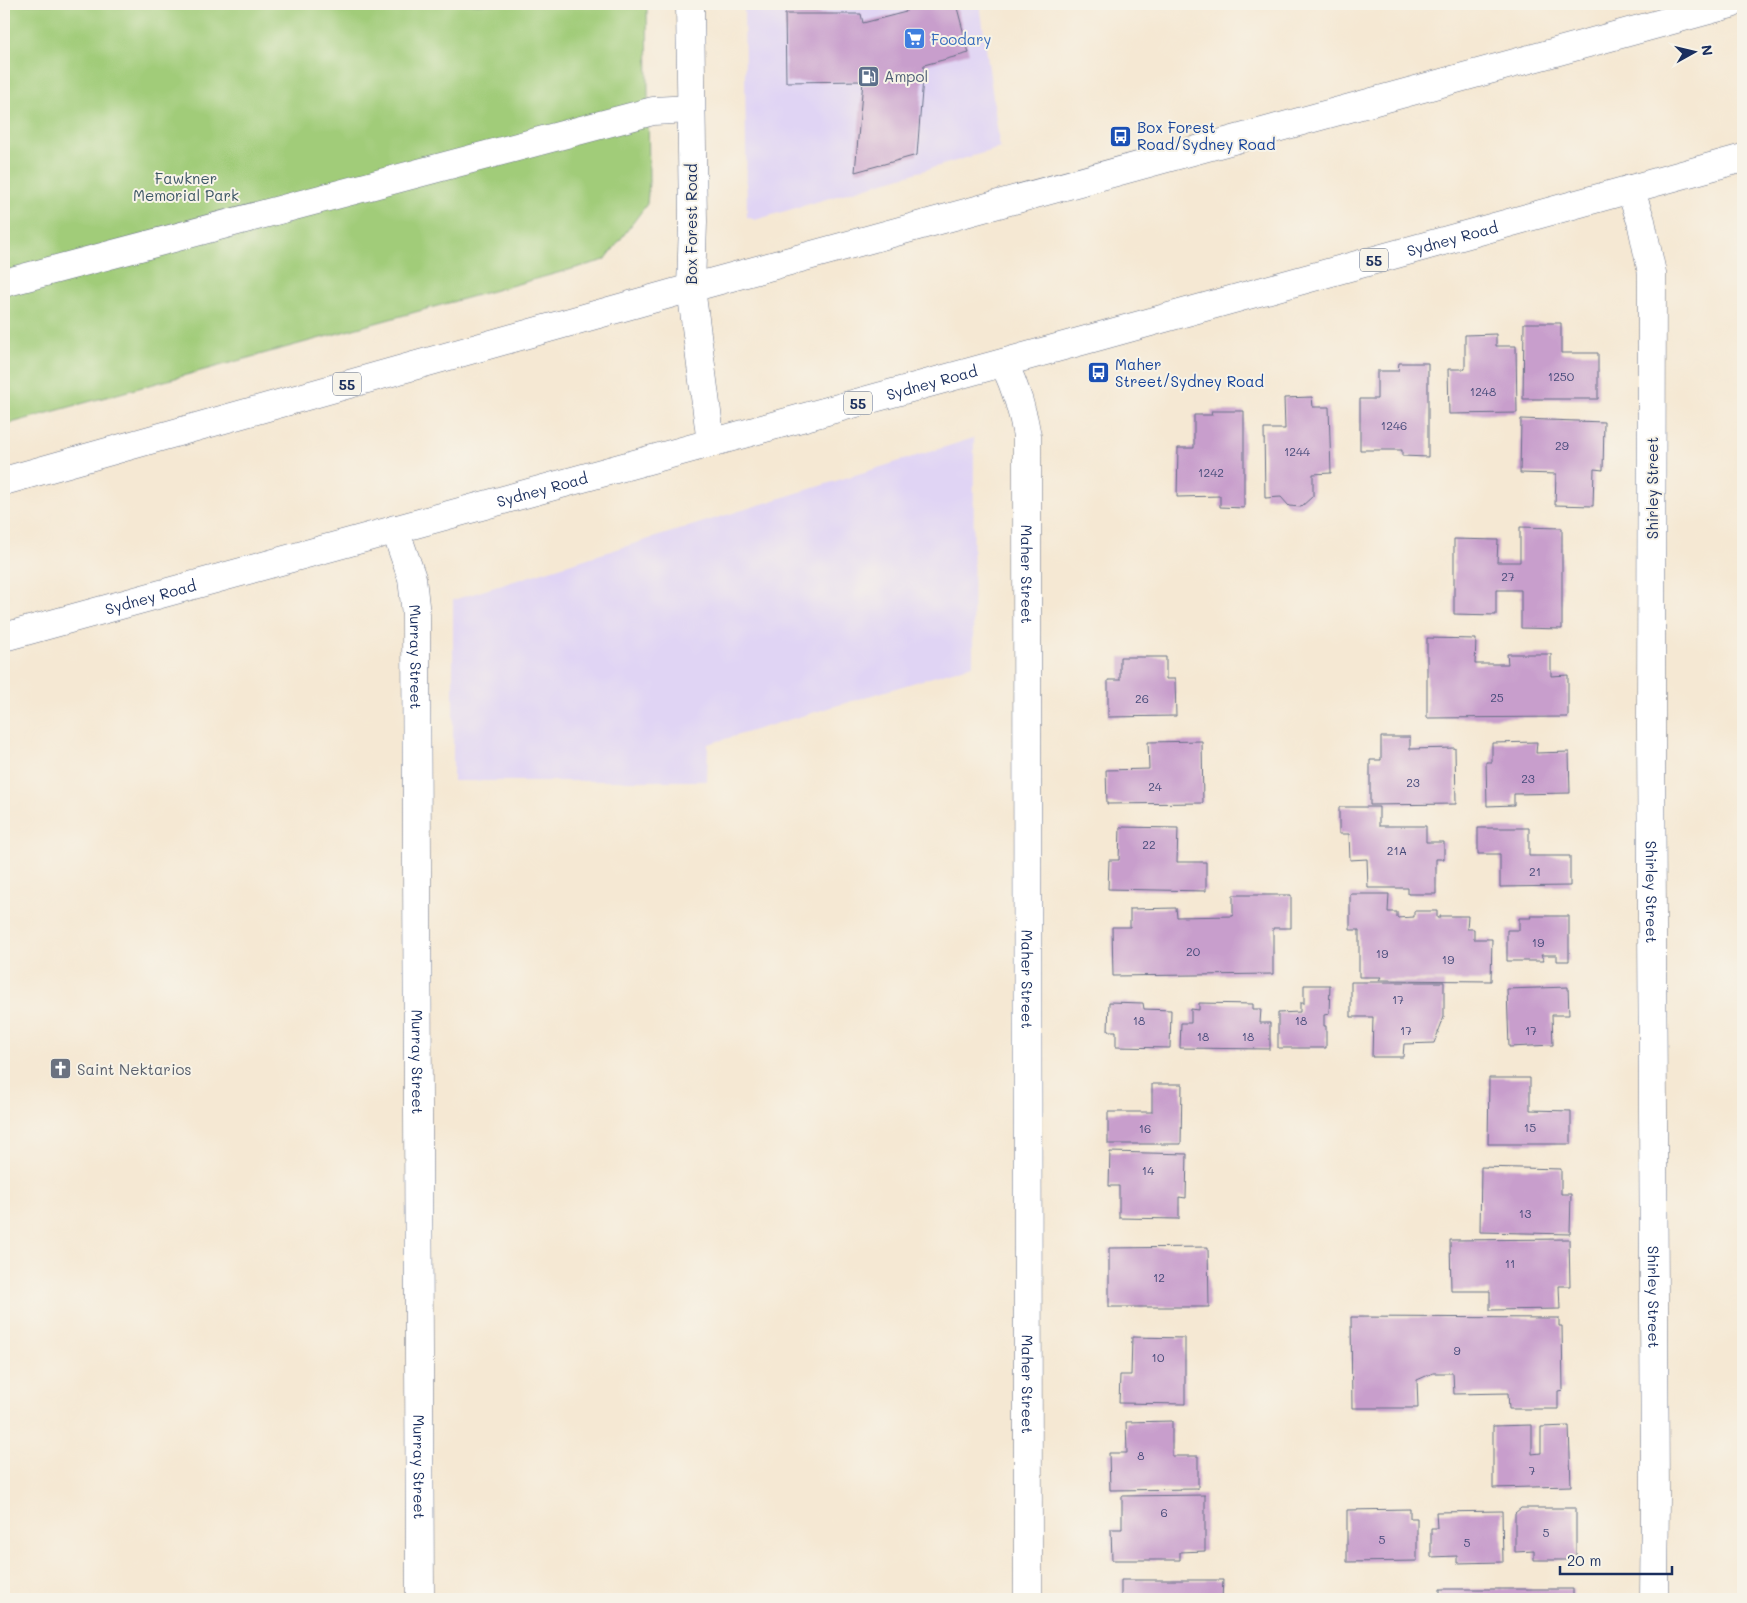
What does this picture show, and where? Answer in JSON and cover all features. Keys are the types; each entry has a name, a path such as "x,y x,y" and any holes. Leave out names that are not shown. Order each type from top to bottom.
{"main road":[{"name":"Box Forest Road","path":"690,4 693,222 690,288 711,443"},
{"name":"55","path":"4,481 690,288 1731,4"},
{"path":"4,284 652,111 691,109"},
{"name":"Sydney Road","path":"4,637 1743,158"},
{"name":"Shirley Street","path":"1630,189 1641,221 1652,273 1651,737 1654,1599"},
{"name":"Maher Street","path":"1004,363 1017,393 1027,436 1028,1599"},
{"name":"Murray Street","path":"396,528 412,578 416,615 420,1599"}],"shaded area":[{"name":"Ampol","path":"744,4 980,4 1000,148 755,220 747,217"},
{"path":"974,438 973,665 708,744 707,781 453,781 453,600"}],"green space":[{"name":"Fawkner Memorial Park","path":"4,4 647,4 649,182 647,204 605,260 4,425"}],"building":[{"path":"904,4 956,4 969,53 924,65 917,155 855,172 863,81 786,82 785,14 861,14 863,23 906,12"},
{"path":"1524,323 1561,323 1561,353 1598,353 1598,399 1523,399"},
{"path":"1496,334 1496,346 1516,346 1517,413 1449,414 1448,369 1465,369 1465,335"},
{"path":"1399,363 1428,363 1428,457 1402,456 1402,450 1360,450 1360,399 1377,399 1377,371 1398,371"},
{"path":"1312,397 1313,407 1329,407 1331,473 1313,474 1313,496 1301,507 1289,506 1281,497 1265,498 1264,429 1285,429 1284,398"},
{"path":"1211,411 1244,411 1244,508 1220,507 1220,496 1177,497 1178,448 1194,448 1194,415 1212,415"},
{"path":"1521,419 1604,422 1603,470 1594,469 1593,506 1555,505 1556,474 1520,473"},
{"path":"1520,527 1562,528 1562,629 1521,628 1521,590 1496,590 1496,615 1454,614 1454,539 1498,540 1497,562 1520,562"},
{"path":"1427,638 1476,639 1475,664 1508,664 1507,654 1551,654 1551,676 1568,675 1568,717 1427,718"},
{"path":"1120,657 1166,657 1166,679 1175,679 1176,716 1108,717 1108,680 1120,680"},
{"path":"1381,737 1410,737 1410,749 1455,748 1456,804 1370,805 1370,760 1381,760"},
{"path":"1202,741 1203,803 1107,804 1106,770 1149,769 1148,742"},
{"path":"1537,742 1536,753 1569,752 1570,793 1514,794 1514,805 1487,806 1486,762 1492,762 1492,743"},
{"path":"1339,807 1379,807 1379,826 1426,826 1426,842 1444,842 1444,859 1436,859 1436,894 1408,894 1408,888 1368,888 1367,859 1350,860 1349,834 1339,834"},
{"path":"1120,827 1178,828 1177,862 1206,862 1206,891 1108,889 1109,860 1119,860"},
{"path":"1478,828 1529,828 1529,856 1570,856 1570,886 1500,887 1500,854 1478,854"},
{"path":"1350,894 1389,894 1388,912 1397,912 1397,918 1414,917 1414,911 1437,911 1437,918 1440,918 1440,916 1468,916 1467,929 1474,929 1474,939 1492,939 1491,981 1379,980 1381,977 1359,977 1359,930 1350,930"},
{"path":"1233,895 1291,895 1291,928 1273,928 1273,974 1113,976 1112,927 1130,927 1130,909 1176,908 1177,917 1233,916"},
{"path":"1530,916 1569,916 1569,961 1557,961 1557,955 1541,955 1544,961 1507,961 1507,930 1519,930 1519,918 1531,918"},
{"path":"1351,982 1444,982 1444,1017 1434,1043 1404,1044 1403,1057 1372,1057 1373,1017 1351,1017"},
{"path":"1304,985 1330,985 1329,1014 1324,1015 1326,1048 1278,1048 1278,1013 1300,1012 1300,1003 1304,1003"},
{"path":"1568,987 1569,1015 1552,1015 1553,1045 1509,1047 1507,989"},
{"path":"1109,1002 1143,1003 1144,1009 1171,1010 1170,1048 1116,1047 1116,1031 1108,1031"},
{"path":"1199,1003 1253,1004 1253,1009 1261,1009 1260,1023 1270,1023 1270,1049 1180,1048 1181,1023 1191,1023 1191,1009 1199,1010"},
{"path":"1489,1078 1530,1078 1530,1110 1571,1111 1571,1144 1488,1144"},
{"path":"1152,1084 1182,1084 1181,1144 1108,1144 1108,1112 1152,1112"},
{"path":"1110,1152 1187,1154 1186,1198 1179,1197 1179,1219 1119,1218 1119,1186 1109,1186"},
{"path":"1481,1167 1561,1169 1561,1194 1571,1194 1570,1234 1480,1232"},
{"path":"1569,1239 1570,1286 1559,1286 1560,1309 1490,1310 1490,1291 1451,1291 1450,1240"},
{"path":"1208,1247 1209,1307 1109,1307 1109,1248"},
{"path":"1351,1317 1559,1318 1559,1326 1562,1326 1563,1390 1558,1391 1558,1409 1509,1409 1508,1393 1454,1394 1453,1373 1433,1373 1417,1380 1418,1408 1352,1408"},
{"path":"1132,1337 1185,1338 1185,1404 1119,1403 1120,1375 1131,1375"},
{"path":"1172,1421 1172,1456 1198,1456 1198,1489 1110,1490 1109,1453 1127,1453 1126,1422"},
{"path":"1532,1425 1532,1454 1541,1453 1541,1427 1569,1426 1571,1486 1493,1488 1493,1426"},
{"path":"1205,1495 1205,1551 1180,1552 1180,1560 1112,1560 1111,1529 1122,1529 1122,1496"},
{"path":"1521,1508 1576,1508 1576,1560 1534,1560 1534,1551 1515,1552 1515,1513"},
{"path":"1410,1509 1410,1518 1417,1518 1417,1561 1347,1562 1347,1510"},
{"path":"1502,1511 1503,1562 1457,1563 1457,1556 1431,1557 1431,1528 1437,1528 1436,1512"},
{"path":"1121,1580 1223,1580 1222,1599 1121,1599"},
{"path":"1440,1589 1573,1589 1573,1599 1440,1599"}],"place":[{"name":"Foodary","path":"915,39"},
{"name":"Ampol","path":"868,76"},
{"name":"Box Forest Road/Sydney Road","path":"1121,136"},
{"name":"Maher Street/Sydney Road","path":"1099,373"},
{"name":"Saint Nektarios","path":"61,1069"}]}
